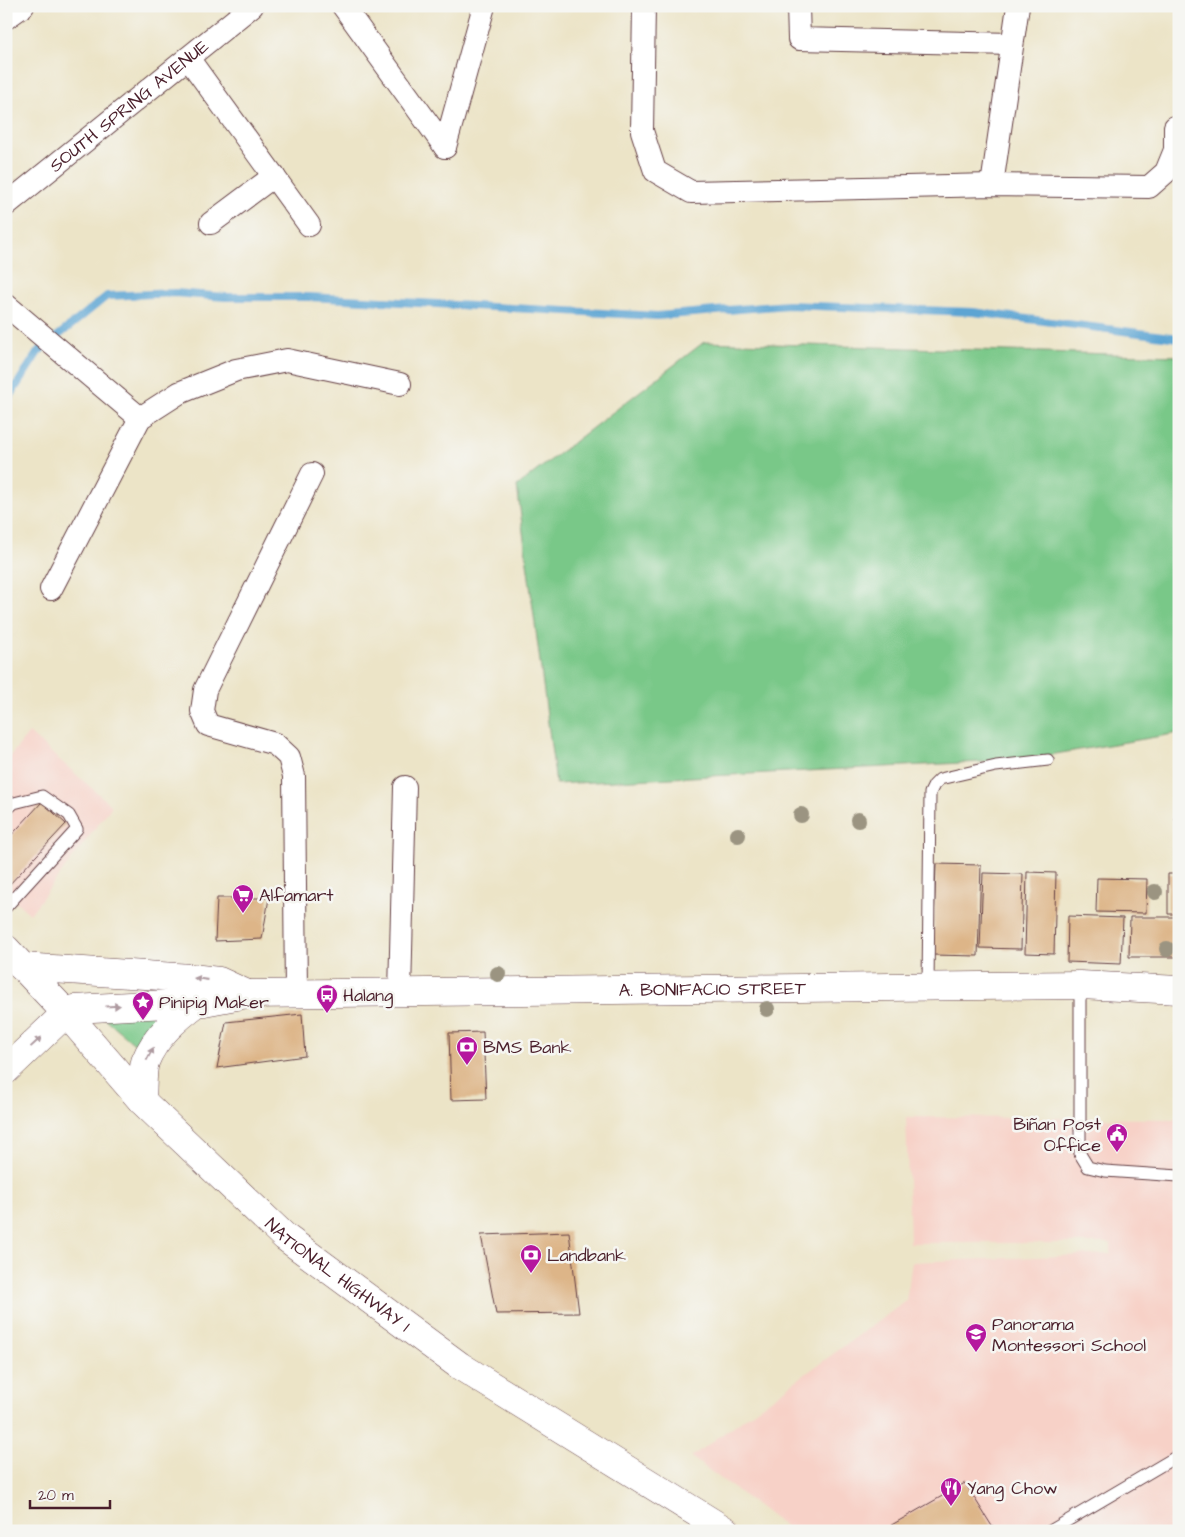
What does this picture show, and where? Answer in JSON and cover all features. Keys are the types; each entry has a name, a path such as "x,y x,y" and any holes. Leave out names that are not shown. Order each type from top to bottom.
{"main road":[{"name":"A. BONIFACIO STREET","path":"14,958 210,980 247,994"},
{"name":"NATIONAL HIGHWAY 1","path":"14,958 66,1013 142,1101 285,1237 452,1360 726,1531"},
{"name":"A. BONIFACIO STREET","path":"66,1013 74,1009 198,1002 247,994 1080,985 1179,990"},
{"path":"142,1101 145,1063 157,1040 175,1020 198,1002"},
{"path":"6,1070 66,1013"}],"street":[{"path":"6,18 23,6"},
{"name":"SOUTH SPRING AVENUE","path":"6,205 252,6"},
{"path":"343,6 445,148 484,6"},
{"path":"644,6 642,130 655,171 690,192 992,185 1149,187 1166,172 1175,150 1177,126"},
{"path":"798,6 799,39 1012,44"},
{"path":"992,185 1018,6"},
{"path":"188,58 309,225"},
{"path":"211,223 274,176"},
{"path":"6,305 140,418"},
{"path":"51,589 140,418 179,393 236,370 287,360 400,384"},
{"path":"296,994 294,776 289,757 275,744 208,725 202,711 205,690 312,474"},
{"path":"400,993 405,787"}],"lane":[{"path":"928,987 930,793 934,785 940,779 996,766 1048,760"},
{"path":"6,810 14,802 42,796 69,815 77,829 6,907"},
{"path":"1080,985 1080,1154 1088,1167 1105,1171 1179,1176"},
{"path":"1050,1531 1179,1455"}],"shaded area":[{"path":"29,733 112,806 30,914 6,893 6,761"},
{"path":"906,1117 1179,1119 1179,1531 792,1531 691,1457 906,1301 912,1262 1111,1254 1111,1243 910,1243"}],"green space":[{"path":"704,342 1179,356 1179,733 1020,760 556,784 517,486"},
{"path":"156,1011 146,1054 98,1013"}],"building":[{"path":"42,802 66,824 7,887 6,841"},
{"path":"1175,818 1179,818 1179,837 1178,837"},
{"path":"936,864 981,865 978,956 933,955"},
{"path":"1027,872 1056,873 1054,954 1025,953"},
{"path":"983,873 1023,874 1021,949 980,948"},
{"path":"1168,874 1179,874 1179,914 1168,914"},
{"path":"1097,878 1147,879 1146,913 1096,912"},
{"path":"217,898 269,898 262,939 215,941"},
{"path":"1068,916 1123,918 1121,964 1067,962"},
{"path":"1130,917 1177,917 1177,957 1129,957"},
{"path":"302,1014 305,1056 217,1068 226,1022"},
{"name":"BMS Bank","path":"483,1032 486,1099 451,1100 449,1033"},
{"name":"Landbank","path":"569,1232 579,1313 496,1314 481,1235"},
{"name":"Yang Chow","path":"965,1483 995,1531 881,1531"}],"waterway":[{"path":"6,402 38,352 107,296 175,293 225,297 309,297 657,316 788,305 973,312 1179,338"}],"place":[{"name":"Alfamart","path":"243,914"},
{"name":"Halang","path":"327,1014"},
{"name":"Pinipig Maker","path":"143,1021"},
{"name":"BMS Bank","path":"467,1066"},
{"name":"Biñan Post Office","path":"1117,1153"},
{"name":"Landbank","path":"531,1274"},
{"name":"Panorama Montessori School","path":"976,1353"},
{"name":"Yang Chow","path":"951,1507"}]}
